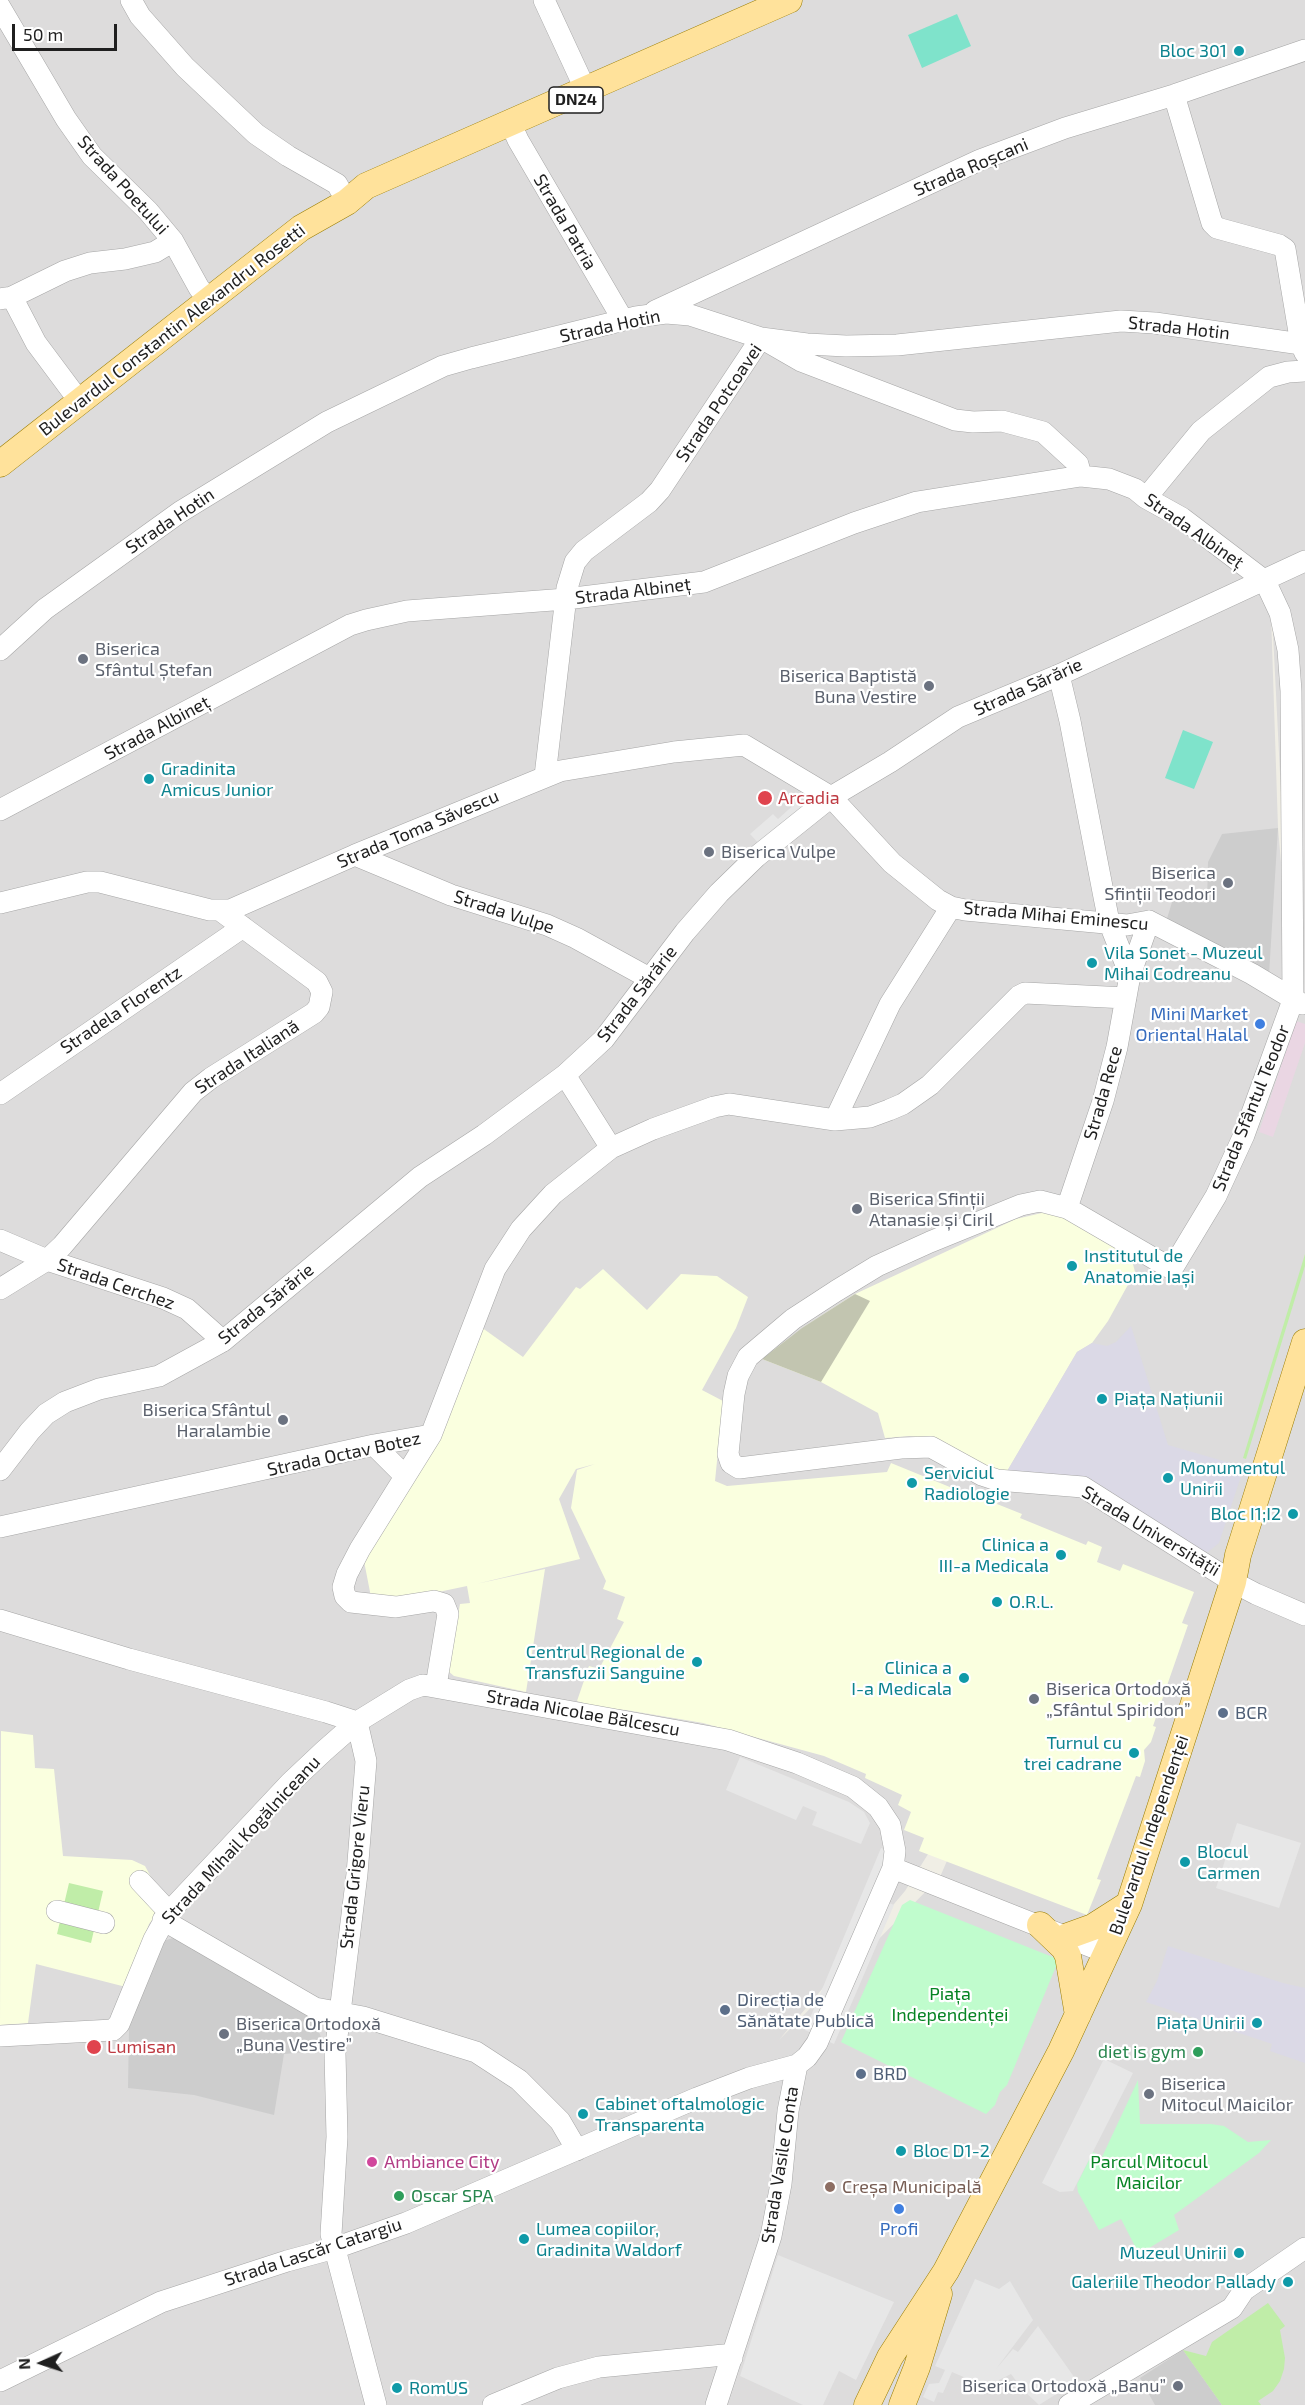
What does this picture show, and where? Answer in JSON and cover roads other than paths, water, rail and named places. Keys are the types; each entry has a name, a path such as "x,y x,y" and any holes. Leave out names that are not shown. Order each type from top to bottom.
{"main road":[{"name":"Bulevardul Constantin Alexandru Rosetti","path":"587,92 789,0"},
{"name":"Bulevardul Constantin Alexandru Rosetti","path":"0,464 301,228 347,202 366,186 806,0"},
{"name":"Bulevardul Independenței","path":"928,2309 1078,2015 1129,1904 1233,1582 1238,1555 1305,1342"},
{"path":"1068,1936 1093,1927 1129,1904"},
{"path":"1040,1925 1064,1948 1068,1956 1078,2015"},
{"path":"867,2405 890,2357 928,2309"},
{"path":"882,2405 928,2309"},
{"path":"890,2405 928,2309"},
{"path":"902,2405 918,2367 928,2309"}],"street":[{"path":"131,0 140,16 186,67 256,134 288,156 337,184 347,202"},
{"path":"544,0 587,92"},
{"name":"Strada Poetului","path":"0,8 66,119 92,156 148,211 173,241 199,288 209,300"},
{"name":"Strada Roșcani","path":"649,314 980,160 1065,128 1174,95 1305,50"},
{"path":"1174,95 1212,223 1217,228 1279,245 1285,249 1304,347"},
{"name":"Strada Patria","path":"511,125 623,320"},
{"path":"80,402 6,298 65,271 90,263 125,259 155,252 173,241"},
{"name":"Strada Hotin","path":"0,650 45,609 180,512 327,422 444,366 623,320 649,314 690,315 761,338 807,344 897,345 1121,321 1155,322 1304,347"},
{"name":"Strada Potcoavei","path":"544,776 567,588 575,562 584,551 649,502 660,490 761,338 801,361 955,420 1002,421 1042,432 1078,464 1081,476"},
{"path":"1146,498 1201,431 1269,378 1288,372 1305,371"},
{"name":"Strada Albineț","path":"0,810 350,625 407,611 566,599 704,582 854,523 917,502 1081,476 1109,479 1135,489 1146,498 1182,518 1264,581"},
{"name":"Strada Sărărie","path":"0,1470 46,1414 65,1402 99,1389 159,1376 223,1341 420,1177 484,1135 565,1075 604,1039 649,978 719,893 756,857 831,797 890,762 958,717 1059,675 1305,561"},
{"name":"Strada Sfântul Teodor","path":"1067,1208 1172,1269 1216,1196 1299,1003 1290,670 1280,614 1264,581"},
{"path":"1059,675 1109,922 1130,975"},
{"name":"Strada Toma Săvescu","path":"0,903 87,882 100,882 210,910 230,910 544,776 580,767 674,752 744,745 831,797"},
{"name":"Strada Mihai Eminescu","path":"831,797 892,862 938,900 951,907 1127,924 1149,921 1252,974 1299,1003"},
{"name":"Strada Vulpe","path":"355,855 451,895 548,925 649,978"},
{"path":"835,1120 890,1004 951,907"},
{"name":"Strada Italiană","path":"0,1289 47,1260 62,1246 193,1092 211,1078 314,1013 319,1007 322,992 317,982 221,911"},
{"name":"Strada Rece","path":"1067,1208 1104,1101 1117,1047 1130,975 1149,921"},
{"name":"Stradela Florentz","path":"0,1094 243,927"},
{"path":"431,1436 495,1269 522,1229 554,1194 611,1148 653,1129 714,1107 729,1104 835,1120 870,1118 903,1104 930,1085 1019,996 1025,993 1126,998"},
{"path":"565,1075 611,1148"},
{"name":"Strada Universității","path":"1067,1208 1040,1201 1021,1205 877,1266 792,1319 751,1354 738,1376 728,1454 731,1463 739,1468 902,1448 931,1447 997,1480 1083,1487 1233,1582 1305,1615"},
{"name":"Strada Cerchez","path":"0,1240 47,1260 163,1298 187,1310 223,1341"},
{"name":"Strada Octav Botez","path":"0,1527 374,1445 431,1436"},
{"name":"Strada Octav Botez","path":"431,1436 404,1475 360,1549 343,1587 345,1596 351,1602 396,1607 434,1601 444,1604 448,1614 436,1686"},
{"path":"374,1445 404,1475"},
{"path":"0,1620 129,1659 357,1722"},
{"name":"Strada Nicolae Bălcescu","path":"357,1722 409,1690 423,1685 728,1740 806,1766 853,1787 878,1807 890,1825 895,1851 892,1868"},
{"name":"Strada Mihail Kogălniceanu","path":"0,2036 113,2030 119,2024 127,2007 142,1965 166,1916 290,1783 357,1722"},
{"name":"Strada Grigore Vieru","path":"357,1722 366,1761 357,1874 335,2053 337,2137 331,2234 376,2405"},
{"path":"892,1868 1107,1953"},
{"name":"Strada Vasile Conta","path":"716,2405 771,2236 781,2184 788,2111 797,2065 817,2043 892,1868"},
{"path":"140,1881 166,1916 315,2008 363,2018 476,2052 519,2080 560,2121 577,2150"},
{"path":"57,1911 104,1923"},
{"name":"Strada Lascăr Catargiu","path":"0,2381 161,2302 287,2261 335,2248 406,2223 728,2086 797,2065"},
{"path":"1069,2405 1232,2308 1244,2290 1305,2248"},
{"path":"493,2405 549,2382 599,2367 724,2355 732,2358"}],"place":[{"name":"Bloc 301","path":"1239,51"},
{"name":"Biserica Sfântul Ștefan","path":"83,659"},
{"name":"Biserica Baptistă Buna Vestire","path":"929,686"},
{"name":"Gradinita Amicus Junior","path":"149,779"},
{"name":"Arcadia","path":"765,798"},
{"name":"Biserica Vulpe","path":"709,852"},
{"name":"Biserica Sfinții Teodori","path":"1228,883"},
{"name":"Vila Sonet - Muzeul Mihai Codreanu","path":"1092,963"},
{"name":"Mini Market Oriental Halal","path":"1260,1024"},
{"name":"Biserica Sfinții Atanasie și Ciril","path":"857,1209"},
{"name":"Institutul de Anatomie Iași","path":"1072,1266"},
{"name":"Piața Națiunii","path":"1102,1399"},
{"name":"Biserica Sfântul Haralambie","path":"283,1420"},
{"name":"Monumentul Unirii","path":"1168,1478"},
{"name":"Serviciul Radiologie","path":"912,1483"},
{"name":"Bloc I1;I2","path":"1293,1514"},
{"name":"Clinica a III-a Medicala","path":"1061,1555"},
{"name":"O.R.L.","path":"997,1602"},
{"name":"Centrul Regional de Transfuzii Sanguine","path":"697,1662"},
{"name":"Clinica a I-a Medicala","path":"964,1678"},
{"name":"Biserica Ortodoxă „Sfântul Spiridon”","path":"1034,1699"},
{"name":"BCR","path":"1223,1713"},
{"name":"Turnul cu trei cadrane","path":"1134,1753"},
{"name":"Blocul Carmen","path":"1185,1862"},
{"name":"Direcția de Sănătate Publică","path":"725,2010"},
{"name":"Piața Unirii","path":"1257,2023"},
{"name":"Biserica Ortodoxă „Buna Vestire”","path":"224,2034"},
{"name":"Lumisan","path":"94,2047"},
{"name":"diet is gym","path":"1198,2052"},
{"name":"BRD","path":"861,2074"},
{"name":"Biserica Mitocul Maicilor","path":"1149,2094"},
{"name":"Cabinet oftalmologic Transparenta","path":"583,2114"},
{"name":"Bloc D1-2","path":"901,2151"},
{"name":"Ambiance City","path":"372,2162"},
{"name":"Creșa Municipală","path":"830,2187"},
{"name":"Oscar SPA","path":"399,2196"},
{"name":"Profi","path":"899,2209"},
{"name":"Lumea copiilor, Gradinita Waldorf","path":"524,2239"},
{"name":"Muzeul Unirii","path":"1239,2253"},
{"name":"Galeriile Theodor Pallady","path":"1288,2282"},
{"name":"Biserica Ortodoxă „Banu”","path":"1178,2386"},
{"name":"RomUS","path":"397,2388"}],"park label":[{"name":"Piața Independenței","path":"950,2004"},
{"name":"Parcul Mitocul Maicilor","path":"1149,2172"}]}
